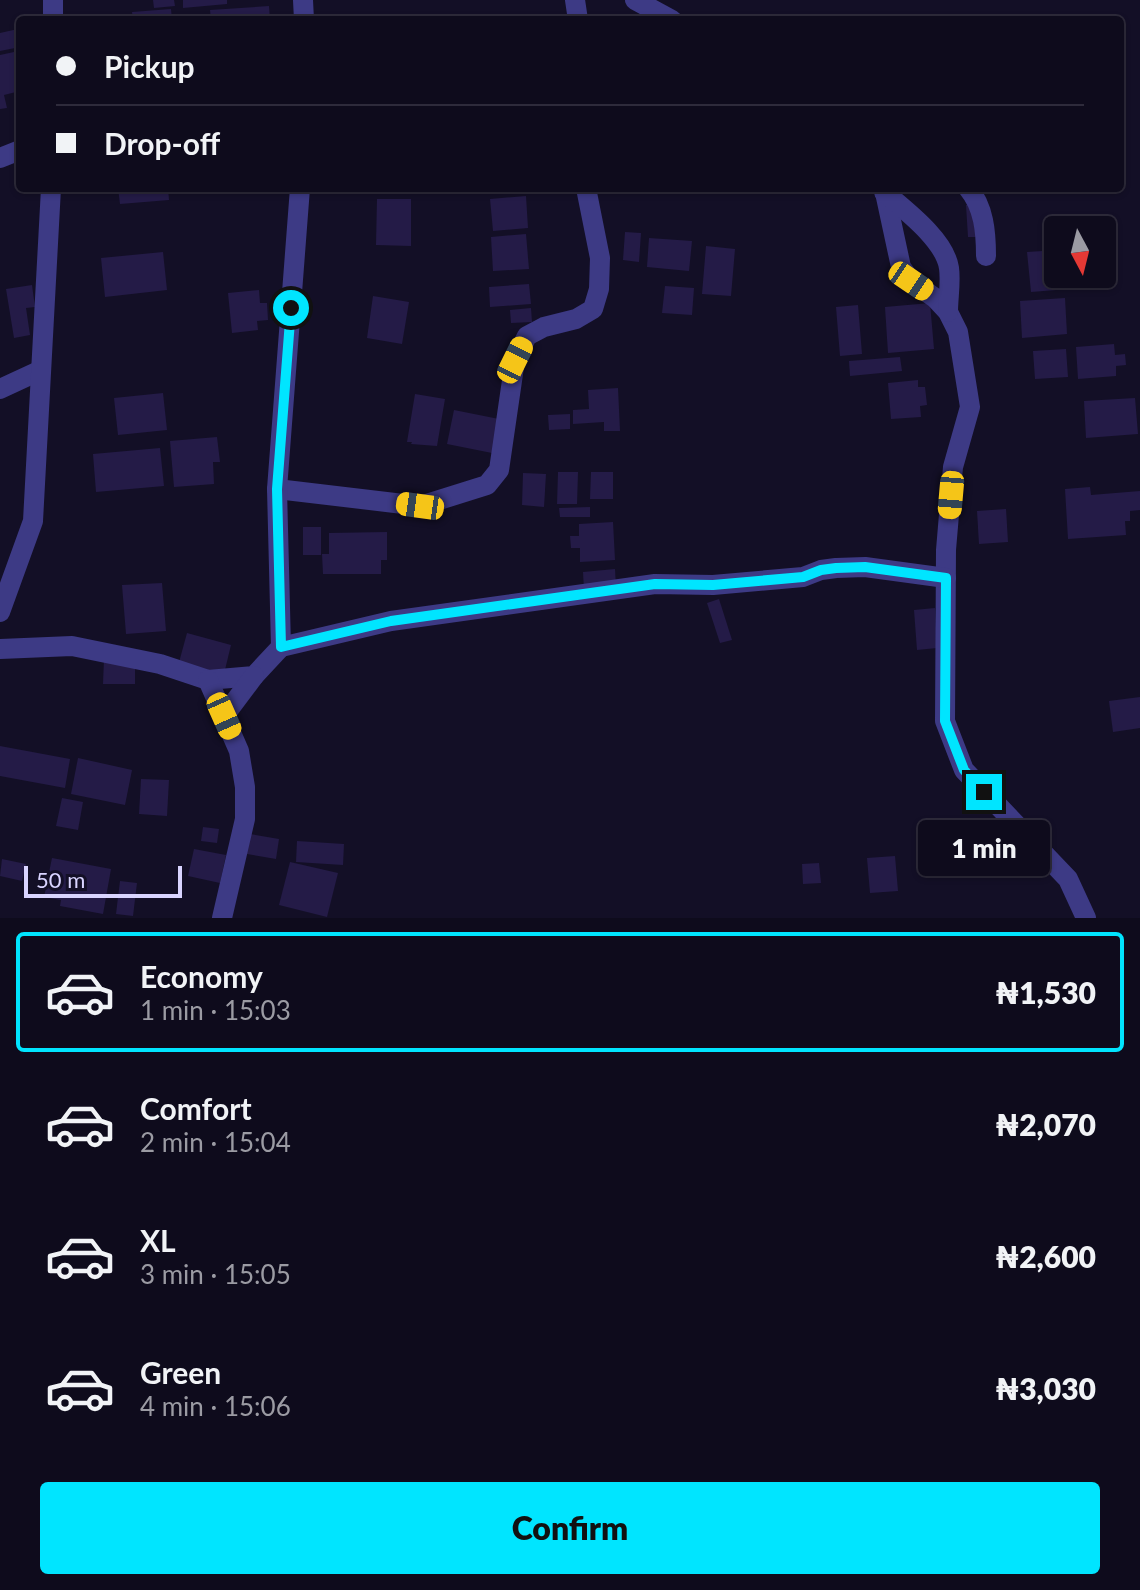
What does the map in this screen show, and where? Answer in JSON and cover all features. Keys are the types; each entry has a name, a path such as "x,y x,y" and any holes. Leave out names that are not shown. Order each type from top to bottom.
{"street":[{"path":"635,0 665,16"},
{"path":"0,612 33,521 51,192"},
{"path":"281,647 277,489 300,192"},
{"path":"277,489 420,506 487,485 499,470 515,360 527,336 544,327 576,319 593,309 599,289 600,258 587,192"},
{"path":"884,192 901,267 911,281 948,312 958,332 970,407 953,467 946,550 945,721 964,770 1068,879 1086,918"},
{"path":"886,192 943,249 949,267 948,312"},
{"path":"971,192 978,200 986,237 986,256"},
{"path":"0,389 41,370"},
{"path":"224,716 281,647 391,621 655,584 713,585 803,577 836,568 865,567 946,578"},
{"path":"0,649 72,646 160,664 208,680 254,676"},
{"path":"208,680 239,751 245,787 245,819 222,918"}],"building":[{"path":"153,0 174,0 175,6 154,8"},
{"path":"183,0 227,0 227,4 183,8"},
{"path":"269,6 270,16 211,16 210,10"},
{"path":"171,9 172,16 132,16 132,12"},
{"path":"16,29 16,48 0,51 0,33"},
{"path":"14,52 16,92 4,95 7,108 0,109 0,55"},
{"path":"118,192 168,192 169,200 120,204"},
{"path":"526,196 528,228 493,231 490,199"},
{"path":"377,199 411,199 411,246 376,245"},
{"path":"978,204 980,237 968,237 966,205"},
{"path":"625,232 641,233 639,262 623,260"},
{"path":"526,234 529,269 493,271 491,237"},
{"path":"649,238 692,241 689,271 647,267"},
{"path":"706,246 735,249 731,296 702,294"},
{"path":"1044,251 1044,288 1069,289 1031,292 1027,252"},
{"path":"163,252 167,290 105,297 101,258"},
{"path":"529,284 531,304 490,307 489,287"},
{"path":"32,285 35,307 26,308 30,335 14,338 6,289"},
{"path":"665,286 694,288 692,315 662,313"},
{"path":"259,290 260,303 267,303 268,320 257,321 258,330 232,333 228,293"},
{"path":"373,296 409,302 402,344 367,338"},
{"path":"1065,298 1067,334 1022,338 1020,301"},
{"path":"930,303 934,349 888,353 885,307"},
{"path":"858,305 862,354 840,356 836,307"},
{"path":"531,308 532,322 511,323 510,310"},
{"path":"1114,344 1115,355 1125,354 1126,365 1116,366 1116,376 1078,379 1076,347"},
{"path":"1066,349 1068,377 1035,379 1033,351"},
{"path":"900,357 902,371 850,376 849,361"},
{"path":"918,380 918,387 925,387 927,405 920,406 921,417 891,419 888,383"},
{"path":"618,388 620,431 604,431 604,422 573,424 573,410 589,409 588,390"},
{"path":"163,393 167,430 118,435 114,398"},
{"path":"415,394 445,399 437,446 407,442"},
{"path":"1135,398 1138,434 1086,438 1084,401"},
{"path":"454,410 499,419 492,453 447,444"},
{"path":"570,414 570,429 549,430 548,415"},
{"path":"217,437 220,462 213,462 214,484 174,487 170,441"},
{"path":"160,448 164,486 96,492 93,454"},
{"path":"558,472 578,472 577,504 557,504"},
{"path":"591,472 613,472 613,499 590,499"},
{"path":"523,473 546,474 544,507 522,505"},
{"path":"1090,487 1091,495 1140,491 1140,510 1130,511 1130,521 1125,521 1126,535 1068,539 1065,489"},
{"path":"590,507 590,517 560,517 559,508"},
{"path":"1006,509 1008,542 979,544 977,511"},
{"path":"613,522 615,560 580,562 580,548 571,548 570,536 579,536 579,524"},
{"path":"303,527 321,527 321,555 303,555"},
{"path":"387,532 387,560 381,560 381,574 323,574 322,554 329,554 329,533"},
{"path":"615,569 616,587 584,590 583,572"},
{"path":"162,583 166,631 126,634 122,585"},
{"path":"719,599 732,640 720,643 707,603"},
{"path":"935,608 937,648 917,650 914,610"},
{"path":"187,633 231,645 223,678 178,666"},
{"path":"104,659 135,660 135,684 103,684"},
{"path":"1140,697 1140,728 1113,732 1109,701"},
{"path":"0,746 70,759 65,788 0,776"},
{"path":"78,758 132,770 125,805 71,794"},
{"path":"141,779 169,780 167,816 139,814"},
{"path":"62,798 83,802 78,830 56,826"},
{"path":"203,827 219,829 217,843 201,841"},
{"path":"244,833 279,839 276,859 241,853"},
{"path":"297,841 344,844 343,865 296,862"},
{"path":"194,849 226,855 220,883 188,876"},
{"path":"895,856 898,891 870,893 867,858"},
{"path":"52,858 111,869 103,914 60,906 61,900 44,897"},
{"path":"2,859 26,864 22,881 0,876"},
{"path":"290,862 338,873 327,917 279,905"},
{"path":"819,863 821,883 803,884 802,864"},
{"path":"120,881 137,883 133,916 116,914"}],"route":[{"path":"291,308 277,489 281,647 391,621 655,584 713,585 803,577 821,570 865,567 946,578 945,721 964,770 984,792"}]}
